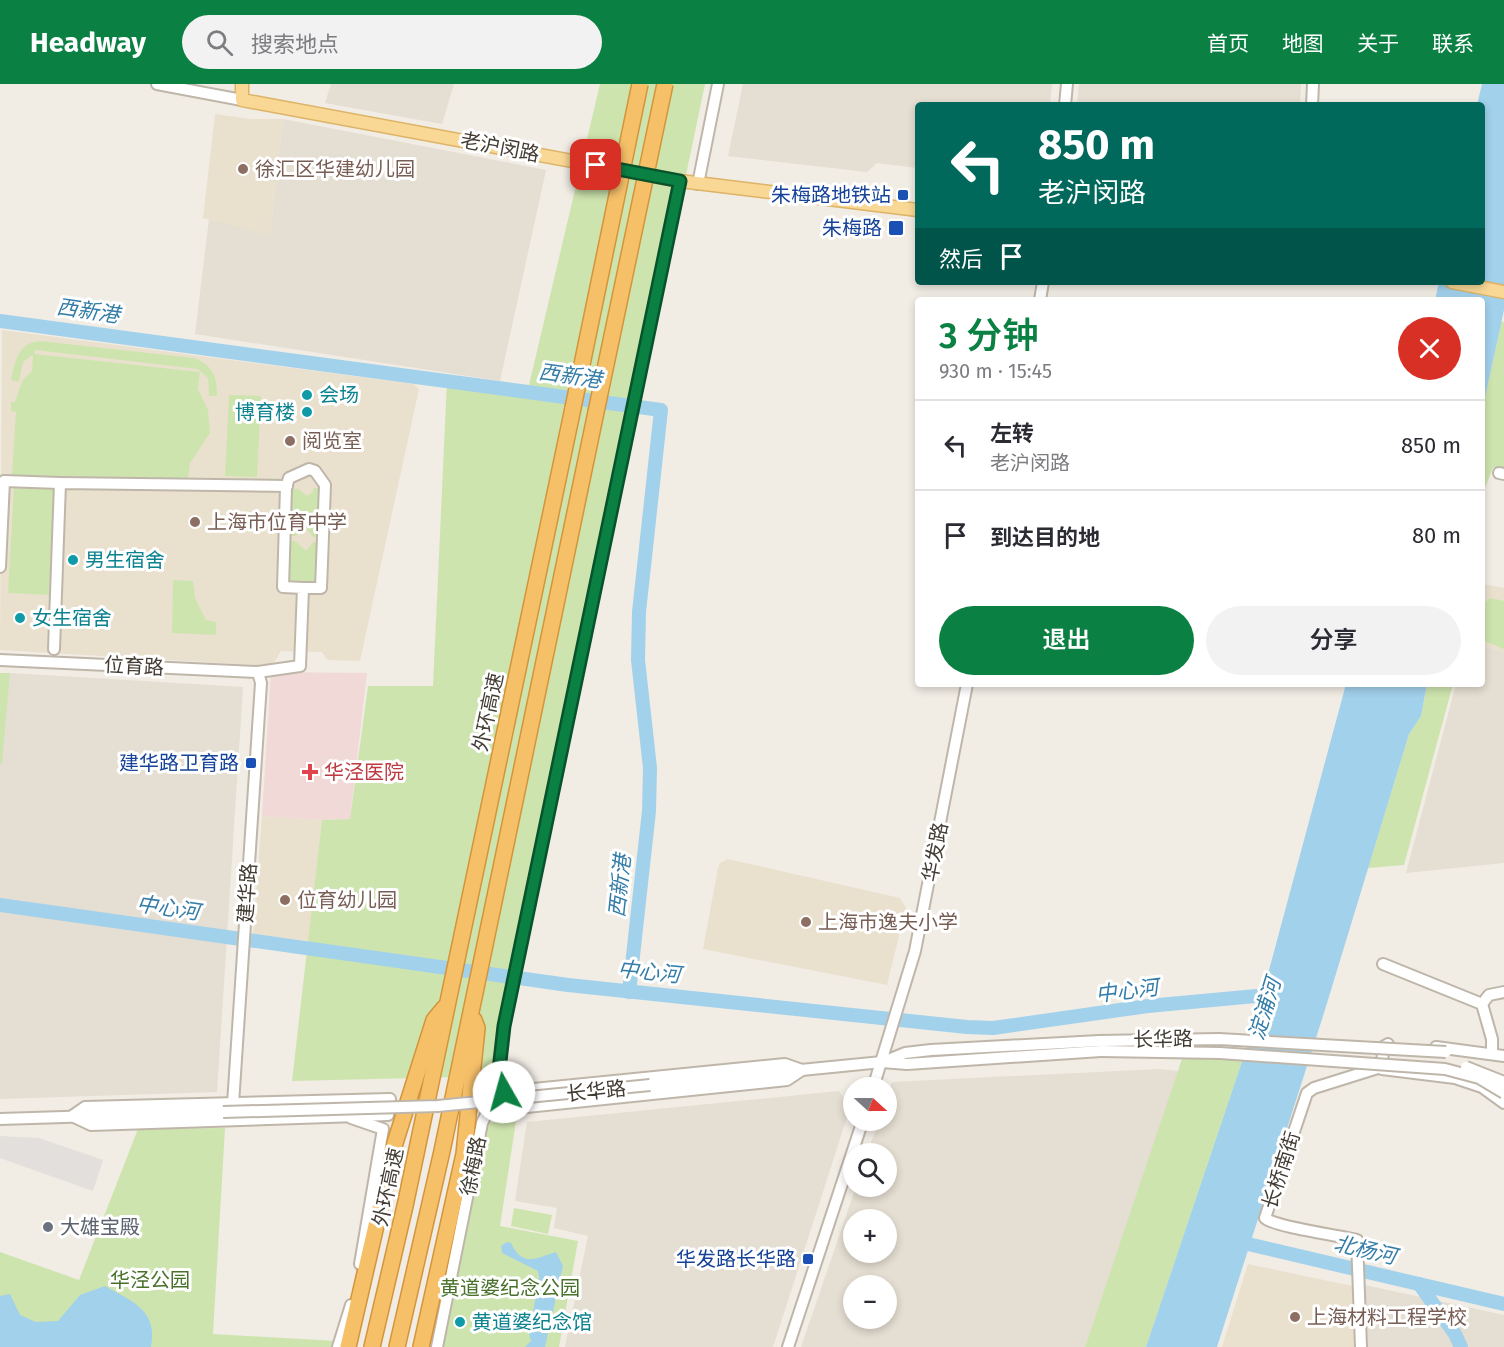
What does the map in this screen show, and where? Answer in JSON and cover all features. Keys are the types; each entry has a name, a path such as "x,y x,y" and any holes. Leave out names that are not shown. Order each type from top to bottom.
{"highway":[{"name":"外环高速","path":"372,1347 448,1005 640,84"},
{"path":"397,1347 471,1011 665,84"},
{"path":"348,1347 400,1127 434,1020 448,1005"},
{"path":"421,1347 465,1145 477,1028 471,1011"}],"main road":[{"path":"242,84 242,100"},
{"name":"老沪闵路","path":"242,100 680,181 915,210"},
{"path":"1468,285 1504,292"}],"street":[{"path":"157,84 242,100"},
{"path":"698,183 718,84"},
{"path":"1065,102 1067,84"},
{"path":"1312,102 1313,84"},
{"path":"504,1092 499,1070 510,996 680,181"},
{"path":"309,469 315,471 325,485 321,588 303,588 283,587 287,486 289,477 309,469"},
{"path":"0,567 4,481 287,486"},
{"path":"54,649 60,483"},
{"name":"位育路","path":"0,660 260,677 300,666 303,588"},
{"name":"建华路","path":"233,1104 260,677"},
{"name":"华发路","path":"877,1077 901,1001 921,924 966,687"},
{"path":"1383,964 1482,1004"},
{"path":"1482,1004 1489,994 1504,992"},
{"path":"1482,1004 1492,1039 1492,1054"},
{"name":"长华路","path":"0,1119 438,1106 882,1062 907,1064 1100,1046 1219,1039 1446,1052 1504,1062"},
{"path":"1504,1056 1448,1048 1388,1044 1383,1047 1381,1067 1385,1071 1433,1073 1455,1078 1482,1087 1504,1103"},
{"name":"长华路","path":"1100,1046 1193,1046 1444,1062 1480,1071 1504,1082"},
{"name":"长华路","path":"1100,1046 1445,1069 1479,1078 1504,1093"},
{"name":"长华路","path":"504,1092 786,1064 802,1070"},
{"name":"长桥南街","path":"1361,1347 1357,1240 1271,1223 1265,1218 1265,1211 1307,1093 1314,1088 1381,1067"},
{"name":"长华路","path":"489,1110 787,1080 802,1070"},
{"name":"徐梅路","path":"437,1347 482,1124 495,1096 504,1092"},
{"name":"长华路","path":"390,1100 388,1115 91,1125 72,1116 85,1107 390,1100"},
{"path":"338,1347 356,1286 383,1129 345,1116"},
{"path":"788,1347 858,1131"}],"shaded area":[{"path":"331,84 454,84 442,124 325,103"},
{"path":"743,84 1052,84 1050,102 915,102 915,168 877,163 867,172 728,156"},
{"path":"1079,84 1301,84 1300,102 1077,102"},
{"name":"徐汇区华建幼儿园","path":"215,114 250,119 283,119 270,235 203,218"},
{"path":"283,119 546,170 500,381 195,334 209,219 270,235"},
{"name":"上海市位育中学","path":"2,330 414,384 419,389 360,661 327,660 322,652 281,651 272,666 0,650"},
{"path":"1485,585 1504,588 1504,652 1485,647"},
{"path":"1485,647 1504,652 1504,863 1406,873 1455,687 1485,687"},
{"name":"华泾医院","path":"271,672 367,673 350,819 322,820 262,816"},
{"path":"10,673 243,687 217,1092 0,1099 0,763"},
{"name":"位育幼儿园","path":"262,816 322,820 309,941 253,934"},
{"name":"上海市逸夫小学","path":"728,859 900,898 906,908 887,985 703,949 718,868 720,863"},
{"path":"1159,1069 1179,1071 1085,1347 801,1347 843,1225 843,1263 897,1263 897,1209 848,1209 853,1197 897,1197 897,1143 871,1143 875,1131 897,1131 897,1082"},
{"path":"839,1091 843,1097 843,1130 773,1347 565,1347 588,1236 554,1228 557,1208 515,1201 527,1122"},
{"path":"0,1136 39,1138 103,1160 93,1191 0,1158"},
{"name":"上海材料工程学校","path":"1248,1264 1357,1287 1359,1347 1222,1347"},
{"path":"1360,1284 1504,1315 1504,1347 1362,1347"}],"green space":[{"path":"600,84 705,84 498,1076 292,1081 322,820 350,819 368,686 433,686 447,381 529,385"},
{"path":"1501,322 1504,322 1504,468 1493,468 1485,488 1485,397"},
{"path":"33,342 194,358 206,364 215,377 217,396 209,396 208,378 198,369 36,350 34,354 200,372 198,389 208,410 210,433 190,463 188,479 12,475 16,412 11,411 11,402 15,402 22,381 32,371 33,355 23,362 19,382 11,380 16,360 22,349"},
{"path":"229,395 261,396 257,477 225,476"},
{"path":"14,486 55,488 49,595 8,593"},
{"path":"313,488 322,488 320,537 313,537 306,528 295,536 290,536 290,489 298,489 307,496 313,492"},
{"path":"289,541 295,541 306,551 313,542 320,542 318,583 288,583"},
{"path":"173,580 193,581 195,598 206,620 216,622 216,635 172,633"},
{"path":"1491,598 1504,601 1504,649 1485,641 1485,602"},
{"path":"0,673 10,673 2,764 0,763"},
{"path":"1426,687 1452,687 1404,865 1368,868 1409,734 1421,716"},
{"path":"1183,1056 1244,1056 1146,1347 1085,1347"},
{"name":"黄道婆纪念公园","path":"516,1121 500,1226 578,1241 559,1347 437,1347 482,1123"},
{"name":"华泾公园","path":"225,1128 213,1334 336,1341 334,1347 0,1347 0,1252 79,1280 138,1129"},
{"path":"514,1208 552,1215 548,1234 511,1226"}],"water":[{"path":"1482,84 1504,84 1504,310 1485,397 1485,297 1436,297 1438,285 1485,285 1485,102 1478,102"},
{"name":"淀浦河","path":"1345,687 1426,687 1421,716 1409,734 1324,1013 1217,1347 1146,1347 1254,1026"},
{"path":"507,1242 511,1243 520,1256 525,1258 536,1258 556,1252 563,1266 545,1347 525,1347 531,1341 527,1325 533,1312 539,1278 538,1271 502,1253 501,1246"},
{"path":"105,1286 134,1303 147,1316 151,1324 151,1347 0,1347 0,1296 10,1294 20,1315 36,1322 58,1321 80,1295"}],"waterway":[{"name":"西新港","path":"0,321 661,410 639,612 638,660 650,768 649,811 629,992"},
{"name":"中心河","path":"0,905 568,985 967,1027 993,1028 1148,1006 1278,994"},
{"name":"北杨河","path":"1231,1240 1504,1304"},
{"path":"1419,1284 1455,1334 1461,1347"}],"place":[{"name":"徐汇区华建幼儿园","path":"243,169"},
{"name":"朱梅路地铁站","path":"903,195"},
{"name":"朱梅路","path":"896,228"},
{"name":"会场","path":"307,395"},
{"name":"博育楼","path":"307,412"},
{"name":"阅览室","path":"290,441"},
{"name":"上海市位育中学","path":"195,522"},
{"name":"男生宿舍","path":"73,560"},
{"name":"女生宿舍","path":"20,618"},
{"name":"建华路卫育路","path":"251,763"},
{"name":"华泾医院","path":"310,772"},
{"name":"位育幼儿园","path":"285,900"},
{"name":"上海市逸夫小学","path":"806,922"},
{"name":"大雄宝殿","path":"48,1227"},
{"name":"华发路长华路","path":"808,1259"},
{"name":"上海材料工程学校","path":"1295,1317"},
{"name":"黄道婆纪念馆","path":"460,1322"}],"route":[{"path":"504,1092 499,1070 504,1026 680,181 596,165"}]}
